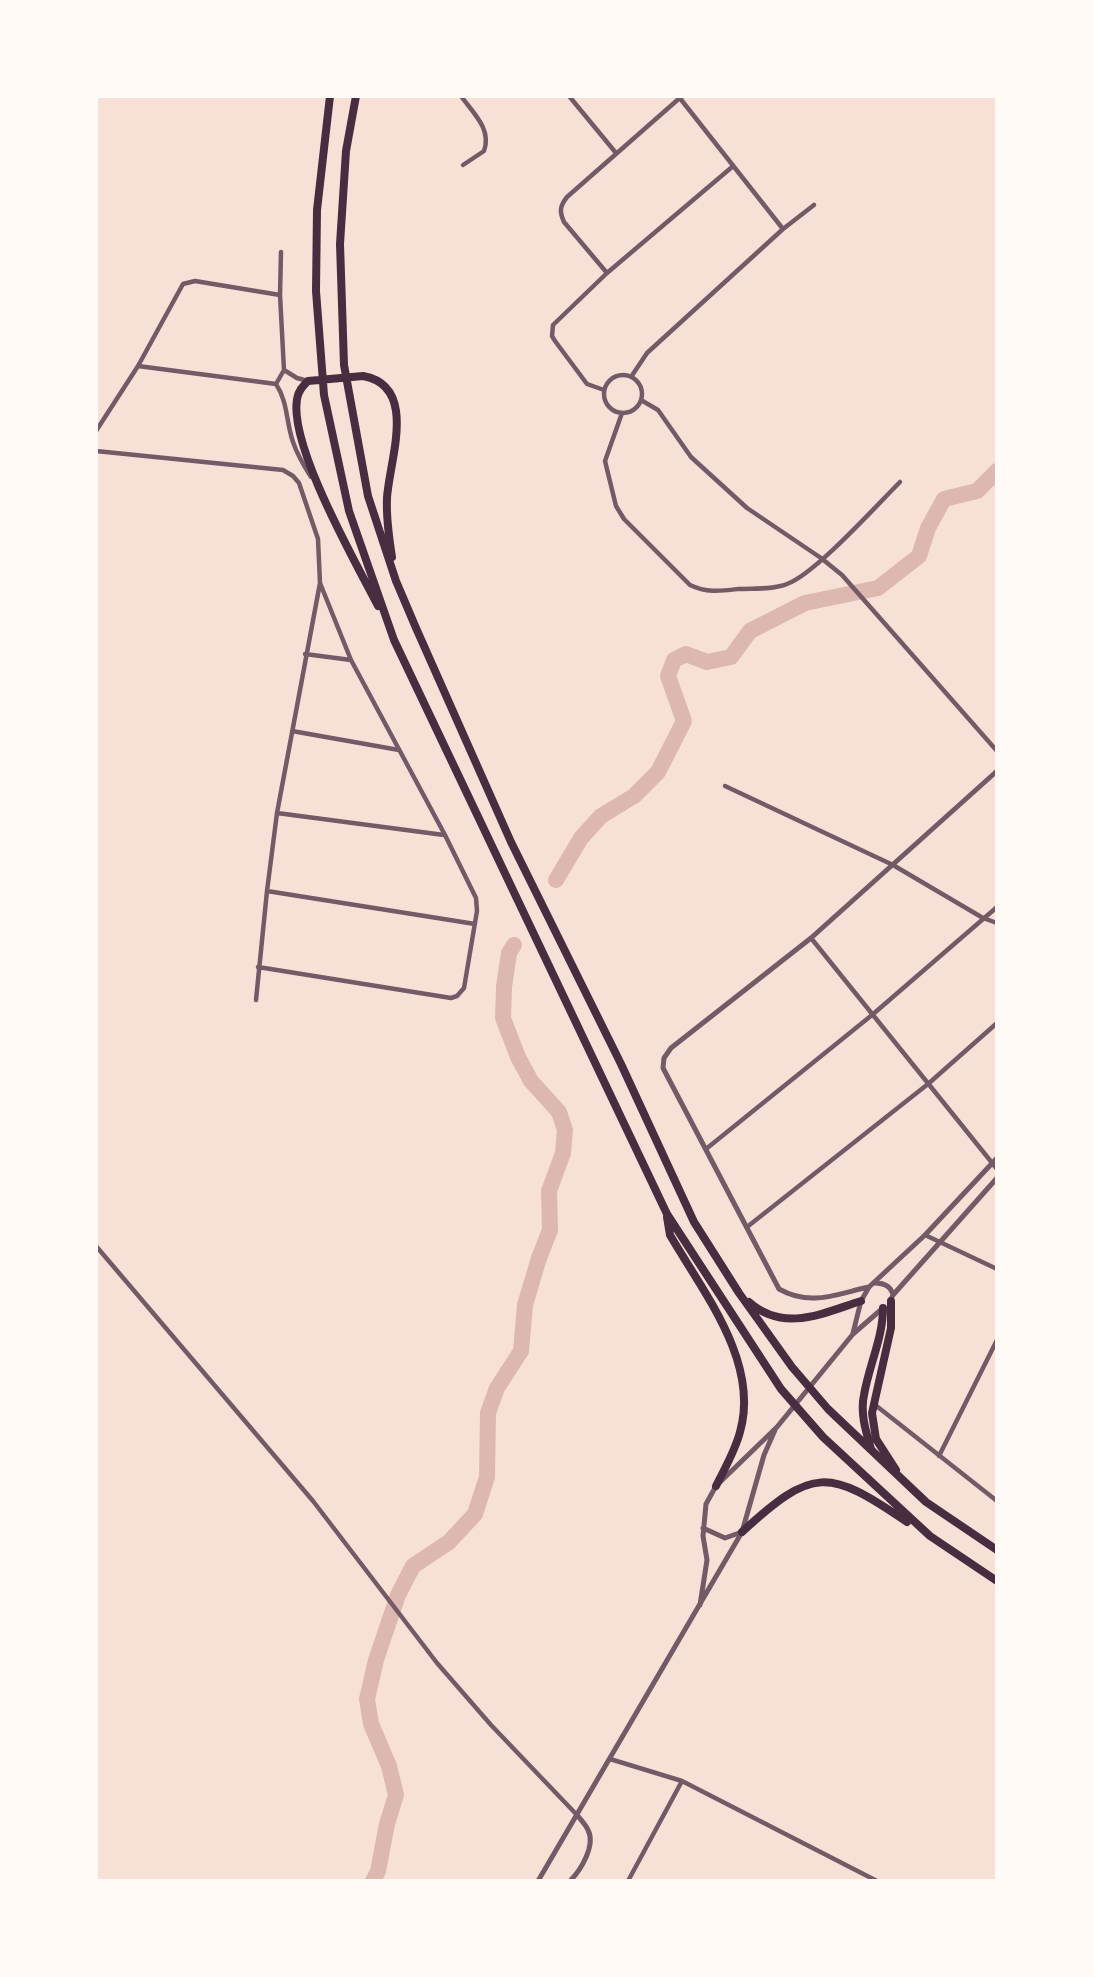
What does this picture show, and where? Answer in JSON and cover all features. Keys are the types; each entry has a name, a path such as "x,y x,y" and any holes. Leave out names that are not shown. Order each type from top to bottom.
{"highway":[{"path":"330,96 317,210 316,291 324,395 349,510 394,640"},
{"path":"356,96 346,151 340,244 344,365 368,496 396,581 511,842 621,1064 694,1222 738,1293 792,1367 828,1409 871,1452 905,1484 955,1523 997,1550"},
{"path":"396,581 387,524 390,474 396,439 393,396 379,381 363,376 309,381 298,394 296,402 299,429 321,495 394,640 667,1214 781,1389 823,1437 930,1536"},
{"path":"667,1214 670,1235 731,1340 744,1386 740,1432 716,1486"},
{"path":"738,1293 758,1310 787,1320 862,1301"},
{"path":"892,1298 891,1328 873,1403 873,1425 876,1439 905,1484"},
{"path":"871,1452 863,1418 863,1397 883,1325 883,1308"},
{"path":"742,1532 768,1508 797,1489 815,1481 837,1482 859,1491 997,1581"}],"street":[{"path":"461,96 487,136 484,151 463,165"},
{"path":"569,96 616,153"},
{"path":"607,273 564,222 560,213 561,205 680,97 783,229"},
{"path":"604,390 587,384 555,341 552,330 556,320 732,167"},
{"path":"631,377 647,353 783,229 814,205"},
{"path":"276,384 284,370 281,252"},
{"path":"96,431 138,366 178,288 189,281 195,281 280,295"},
{"path":"138,366 276,384 287,408 292,441 321,495"},
{"path":"284,370 301,380 309,381"},
{"path":"614,377 631,377 639,384 641,400 630,412 622,413 608,406 604,390 607,382 614,377"},
{"path":"641,400 658,410 691,457 747,509 842,575 997,751"},
{"path":"622,413 606,461 616,506 624,519 690,585 709,591 785,585 794,581 900,482"},
{"path":"96,451 272,467 293,476 299,483 317,539 320,583 277,813 256,1000"},
{"path":"258,967 451,998 461,993 464,988 475,924 476,898 351,660 320,583"},
{"path":"305,654 351,660"},
{"path":"292,731 399,750"},
{"path":"997,771 811,938 671,1048 664,1058 663,1068 775,1283 779,1289 792,1296 804,1299 820,1298 869,1287 875,1283 925,1235 997,1158"},
{"path":"725,786 893,864 983,918 997,923"},
{"path":"277,813 445,835"},
{"path":"267,891 475,924"},
{"path":"706,1149 872,1016 997,907"},
{"path":"811,938 997,1169"},
{"path":"747,1227 928,1084 997,1023"},
{"path":"699,1605 707,1560 703,1528 706,1504 716,1486 777,1427 853,1334 883,1308 997,1178"},
{"path":"925,1235 997,1269"},
{"path":"96,1246 313,1501 437,1663 589,1830 587,1854 570,1881"},
{"path":"875,1283 885,1284 891,1289 892,1298"},
{"path":"853,1334 862,1301 869,1287"},
{"path":"940,1457 997,1340"},
{"path":"873,1403 997,1501"},
{"path":"538,1881 742,1532 764,1455 777,1427"},
{"path":"703,1528 725,1538 742,1532"},
{"path":"610,1759 682,1781 877,1881"},
{"path":"628,1881 682,1781"}],"waterway":[{"path":"556,880 581,838 601,816 634,796 658,772 684,721 668,676 674,660 686,654 707,662 731,657 750,631 805,603 878,588 919,556 928,528 944,499 977,491 997,471"},
{"path":"373,1881 378,1871 396,1795 389,1766 371,1724 367,1699 376,1660 398,1595 413,1566 449,1542 475,1514 487,1477 488,1413 497,1388 521,1351 525,1305 550,1230 549,1191 563,1153 565,1130 559,1112 531,1081 518,1057 503,1018 509,953 514,945"}]}
